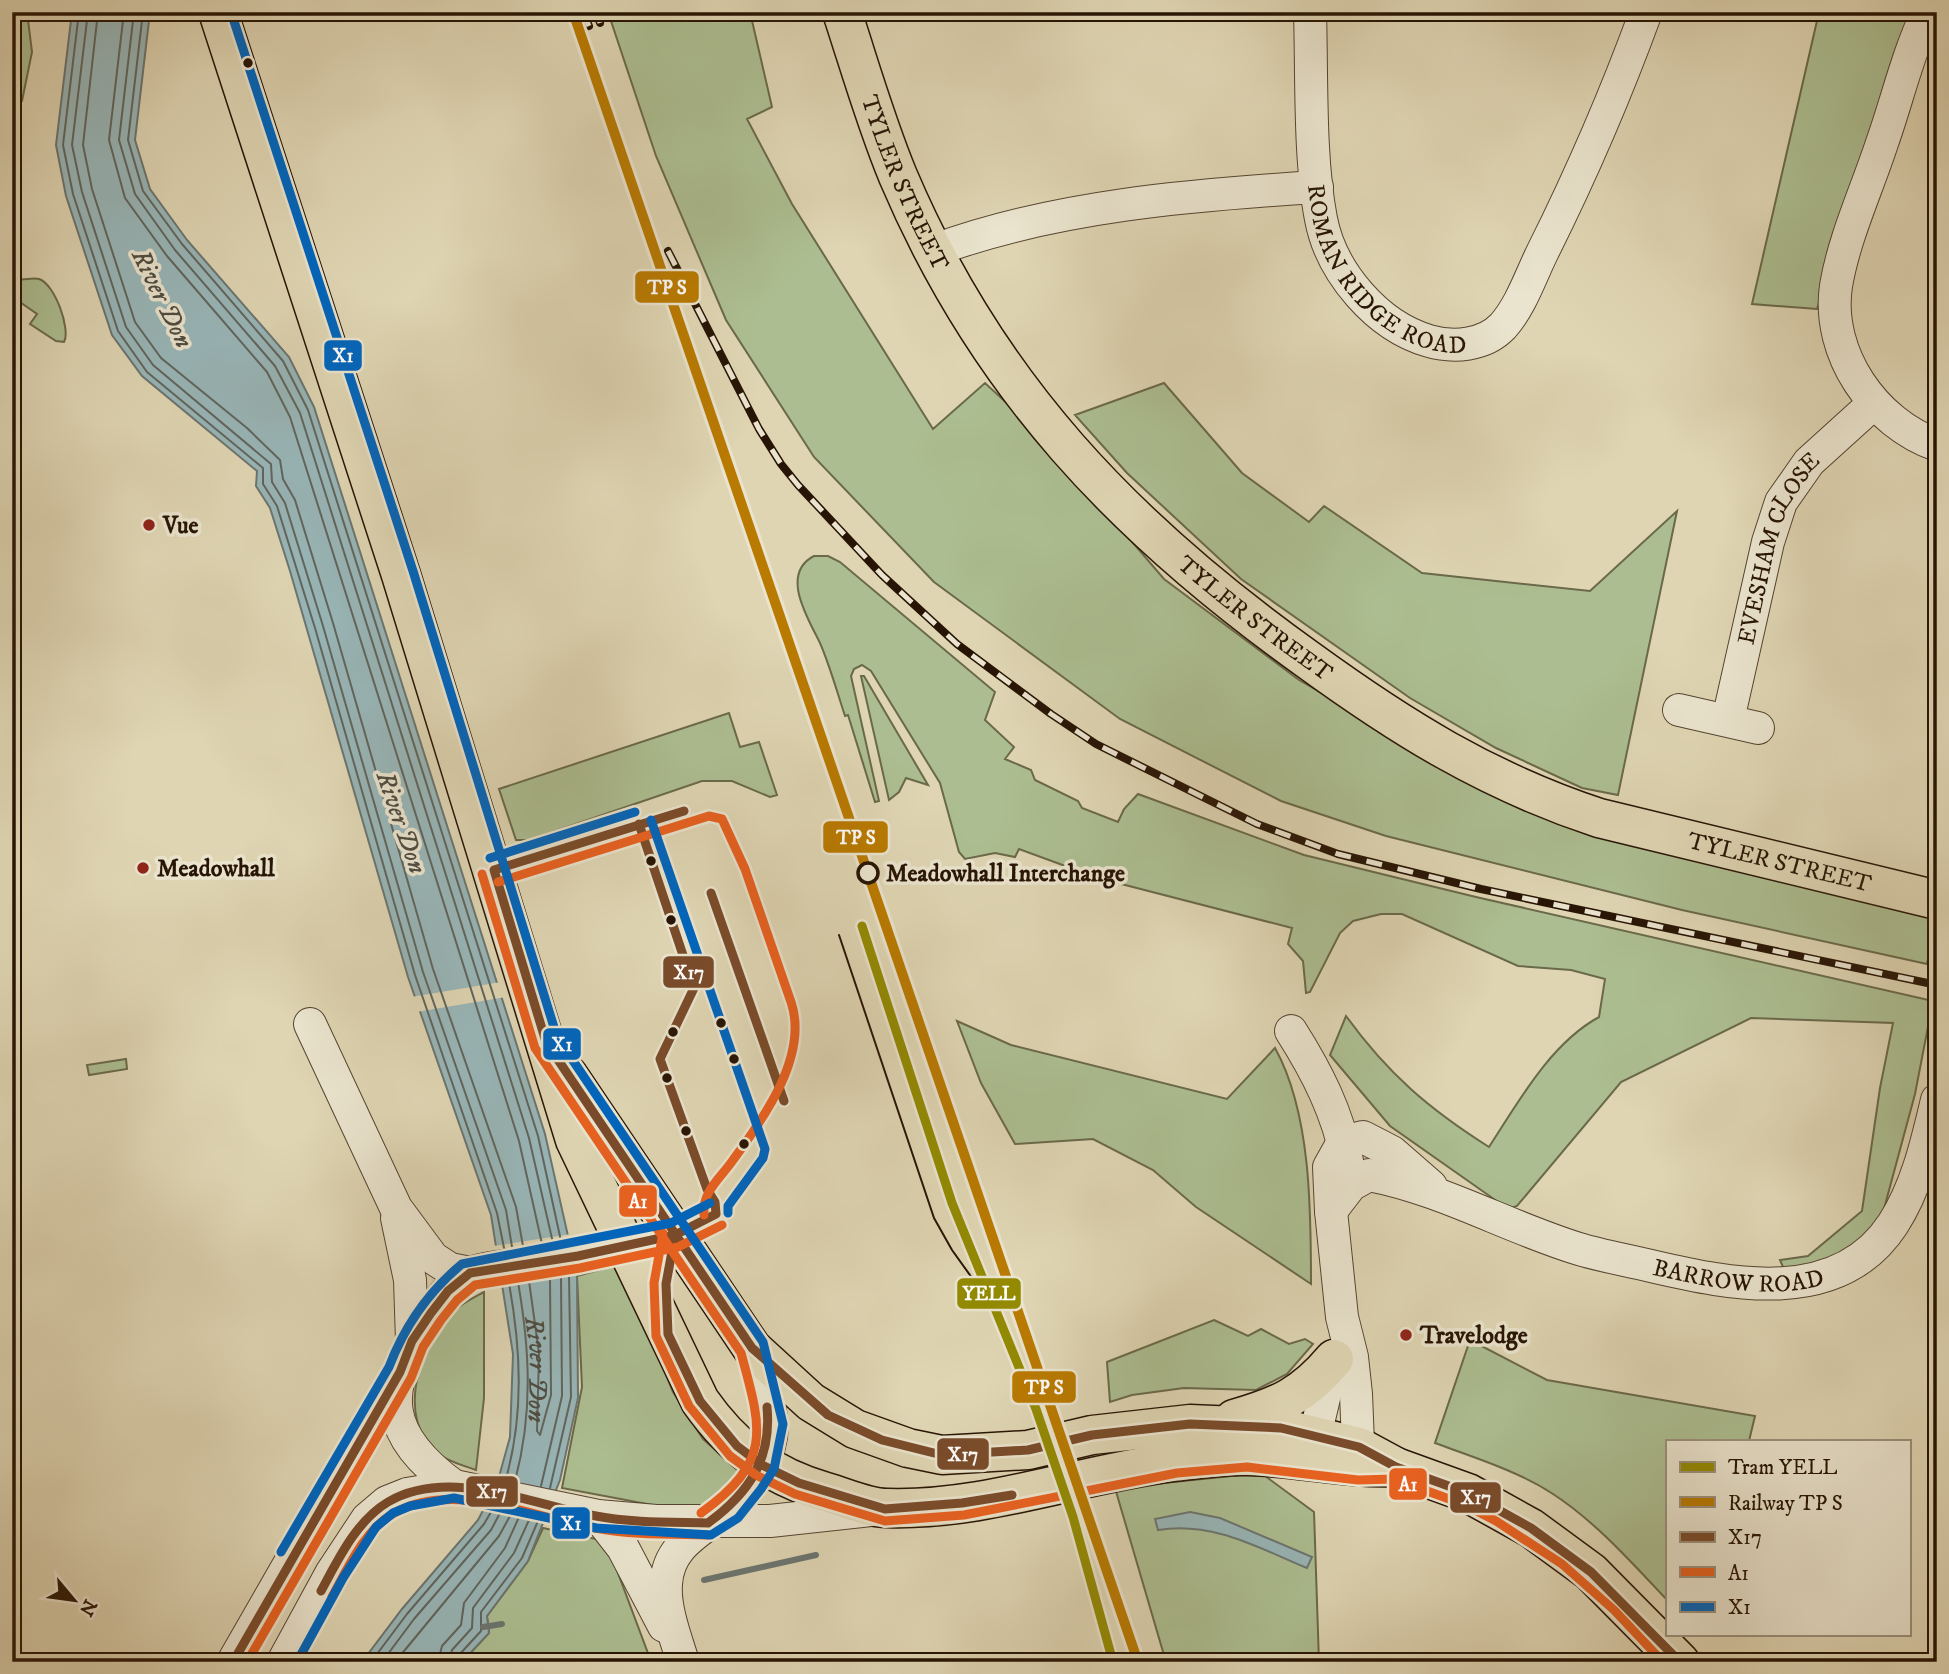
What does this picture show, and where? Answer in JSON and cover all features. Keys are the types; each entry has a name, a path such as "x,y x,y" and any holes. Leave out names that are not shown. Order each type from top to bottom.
{"main road":[{"path":"218,12 405,588 575,1140 700,1401 737,1446 762,1465 799,1483 885,1508 962,1503 1018,1494 1175,1461 1247,1455 1340,1454"},
{"name":"TYLER STREET","path":"842,12 898,176 954,288 999,360 1088,474 1130,516 1236,608 1399,724 1455,758 1510,785 1587,814 1937,900"},
{"path":"546,1042 752,1349 828,1415 882,1440 942,1455 1028,1450 1114,1432 1215,1424 1281,1428 1340,1454 1396,1467 1479,1499 1569,1554 1623,1601 1680,1662"},
{"path":"1215,1424 1272,1408 1296,1396 1334,1359"}],"street":[{"path":"1310,12 1317,187"},
{"name":"ROMAN RIDGE ROAD","path":"935,250 1001,228 1165,200 1317,187 1321,221 1332,251 1344,275 1362,298 1396,326 1421,339 1443,346 1465,345 1488,337 1502,327 1517,305 1578,182 1646,12"},
{"path":"1928,12 1848,243 1836,286 1837,316 1844,349 1854,374 1873,404 1924,440 1937,445"},
{"name":"EVESHAM CLOSE","path":"1728,720 1768,542 1781,502 1810,462 1873,404"},
{"path":"1679,710 1758,727"},
{"path":"310,1024 396,1209 433,1258 450,1269 470,1273 578,1256 675,1235"},
{"path":"1291,1031 1316,1070 1394,1166"},
{"path":"1316,1070 1337,1155 1331,1211 1342,1317 1352,1357 1340,1454"},
{"name":"BARROW ROAD","path":"1394,1166 1369,1175 1337,1155 1363,1137 1394,1166 1443,1195 1578,1248 1702,1276 1756,1284 1793,1284 1816,1279 1851,1264 1883,1237 1912,1187 1928,1141 1937,1100"},
{"path":"396,1209 410,1280 412,1341"},
{"path":"233,1662 400,1372 412,1341 448,1291 470,1273"},
{"path":"1340,1454 1318,1423 1342,1317"},
{"path":"683,1660 666,1584 671,1563 680,1547 729,1509 762,1465 771,1426 752,1349"},
{"path":"400,1372 395,1396 399,1422 425,1465 454,1486"},
{"path":"283,1662 332,1572 367,1519 387,1503 407,1494 454,1486 598,1516 708,1523 824,1517 885,1508"},
{"path":"598,1516 623,1548 683,1660"}],"green space":[{"path":"27,12 32,52 22,101 19,101 12,67 20,13"},
{"path":"608,12 750,12 772,107 747,119 792,204 933,429 985,383 1035,429 1164,579 1299,680 1434,757 1937,915 1927,964 1682,910 1386,836 1281,801 1120,719 934,582 814,457 726,320 656,156"},
{"path":"1819,12 1915,12 1904,28 1817,309 1752,304"},
{"path":"12,278 39,279 51,289 63,318 66,336 64,342 56,341 30,324 37,314 17,300 12,305"},
{"path":"1164,383 1242,473 1309,522 1324,506 1422,573 1590,591 1677,511 1618,795 1582,788 1496,748 1410,698 1241,579 1127,473 1075,415"},
{"path":"814,556 828,556 840,562 995,692 985,720 1014,747 1005,759 1031,770 1035,780 1078,801 1082,808 1118,822 1124,809 1138,794 1304,855 1933,1001 1915,1094 1881,1220 1847,1256 1786,1274 1780,1260 1808,1256 1862,1211 1880,1088 1893,1023 1751,1018 1621,1082 1517,1206 1508,1209 1390,1126 1330,1055 1346,1016 1378,1056 1411,1089 1447,1119 1489,1147 1524,1093 1551,1058 1581,1028 1599,1017 1605,979 1571,970 1518,966 1402,914 1381,914 1353,921 1340,933 1310,992 1306,993 1303,961 1288,944 1292,928 1098,878 1019,849 1015,857 995,853 965,859 959,852 940,783 871,671 862,665 854,669 851,676 879,801 875,802 848,715 845,716 824,652 800,598 799,574 804,564"},
{"path":"861,676 864,676 928,785 906,778 899,792 889,800"},
{"path":"729,713 740,747 759,742 777,795 770,797 732,781 702,781 529,840 516,840 499,789"},
{"path":"957,1021 1011,1045 1227,1099 1275,1048 1296,1102 1302,1132 1309,1194 1311,1284 1196,1207 1153,1170 1093,1139 1015,1144 981,1083"},
{"path":"126,1059 127,1069 89,1075 87,1065"},
{"path":"621,1264 673,1392 703,1439 743,1473 703,1508 663,1507 562,1488 582,1387 577,1276"},
{"path":"484,1292 484,1398 476,1470 448,1460 430,1447 419,1426 415,1391 424,1356 442,1324 460,1306"},
{"path":"1214,1320 1248,1336 1261,1329 1289,1344 1305,1339 1313,1344 1287,1374 1256,1390 1184,1388 1132,1395 1110,1402 1107,1362"},
{"path":"1470,1340 1547,1380 1755,1416 1749,1440 1666,1440 1666,1599 1599,1530 1553,1494 1511,1472 1435,1443"},
{"path":"1261,1473 1314,1512 1319,1662 1166,1662 1115,1488"},
{"path":"543,1528 606,1541 649,1656 646,1662 462,1662 489,1633 487,1616 528,1561"}],"water":[{"name":"River Don","path":"72,12 150,12 135,140 150,189 187,240 289,357 314,407 545,1134 577,1276 578,1398 560,1480 528,1561 487,1616 489,1633 462,1662 362,1662 402,1609 478,1520 497,1484 510,1437 513,1354 491,1215 408,977 290,571 270,508 256,486 257,471 142,376 112,335 66,196 56,145"},
{"path":"1190,1512 1220,1518 1312,1557 1307,1568 1235,1538 1216,1533 1178,1528 1158,1530 1155,1519"}],"pier":[{"path":"501,982 506,997 416,1012 411,997"},
{"path":"571,1234 578,1268 498,1281 493,1246"}],"waterway":[{"path":"704,1580 816,1555"},
{"path":"483,1627 502,1624"}],"tram line":[{"name":"YELL","path":"862,926 952,1203 1036,1409 1073,1517 1113,1662"},
{"path":"839,935 934,1218 952,1250 995,1310"}],"railway":[{"path":"583,12 589,26"},
{"path":"596,12 600,23"},
{"path":"668,251 759,429 798,485 882,575 957,644 1096,744 1257,824 1338,854 1481,889 1937,985"}],"transit line":[{"name":"X1","path":"231,12 413,571 557,1037 763,1342 783,1424 774,1469 738,1518 711,1535 596,1528 454,1498 410,1506 393,1513 376,1527 343,1578 297,1662"},
{"path":"573,12 1138,1662"},
{"name":"X17","path":"494,870 684,811"},
{"name":"X1","path":"490,858 635,812"},
{"name":"A1","path":"498,882 709,816 722,819 745,869 791,1002 795,1022 794,1043 780,1085 758,1125 709,1192 704,1215"},
{"name":"X1","path":"651,820 765,1149 763,1158 728,1206 728,1213"},
{"name":"X17","path":"639,824 694,988 660,1059 707,1189 715,1202 716,1214"},
{"name":"X17","path":"494,870 546,1042 752,1348 828,1415 882,1440 942,1455 1028,1450 1092,1435 1190,1424 1281,1428 1359,1447 1396,1467 1468,1493 1531,1528 1591,1572 1680,1662"},
{"name":"A1","path":"482,874 535,1048 741,1353 754,1403 756,1442 751,1460 741,1477 701,1513"},
{"name":"X17","path":"711,893 784,1101"},
{"name":"X1","path":"281,1552 389,1367 410,1323 438,1286 462,1264 671,1223 710,1203"},
{"name":"X17","path":"233,1662 400,1372 412,1341 448,1291 470,1273 578,1256 675,1235 716,1214"},
{"name":"A1","path":"247,1662 411,1378 423,1347 457,1300 475,1285 580,1268 678,1247 722,1225"},
{"name":"A1","path":"663,1233 654,1283 656,1336 689,1406 730,1456 756,1475 795,1494 885,1521 964,1515 1177,1473 1247,1467 1358,1480 1394,1479 1463,1504 1496,1521 1562,1564 1614,1610 1663,1662"},
{"name":"X17","path":"675,1235 666,1284 668,1334 700,1401 737,1446 762,1465 799,1483 885,1509 962,1503 1012,1495"},
{"name":"X17","path":"708,1523 735,1500 755,1473 766,1443 767,1407"},
{"name":"X17","path":"321,1591 357,1530 377,1510 412,1492 438,1487 491,1491 610,1518 708,1523"},
{"name":"A1","path":"332,1597 358,1550 375,1528 396,1512 419,1503 469,1500 609,1530 708,1535"}],"place":[{"name":"Vue","path":"149,525"},
{"name":"Meadowhall","path":"143,868"},
{"name":"Meadowhall Interchange","path":"868,873"},
{"name":"Travelodge","path":"1406,1335"}]}
